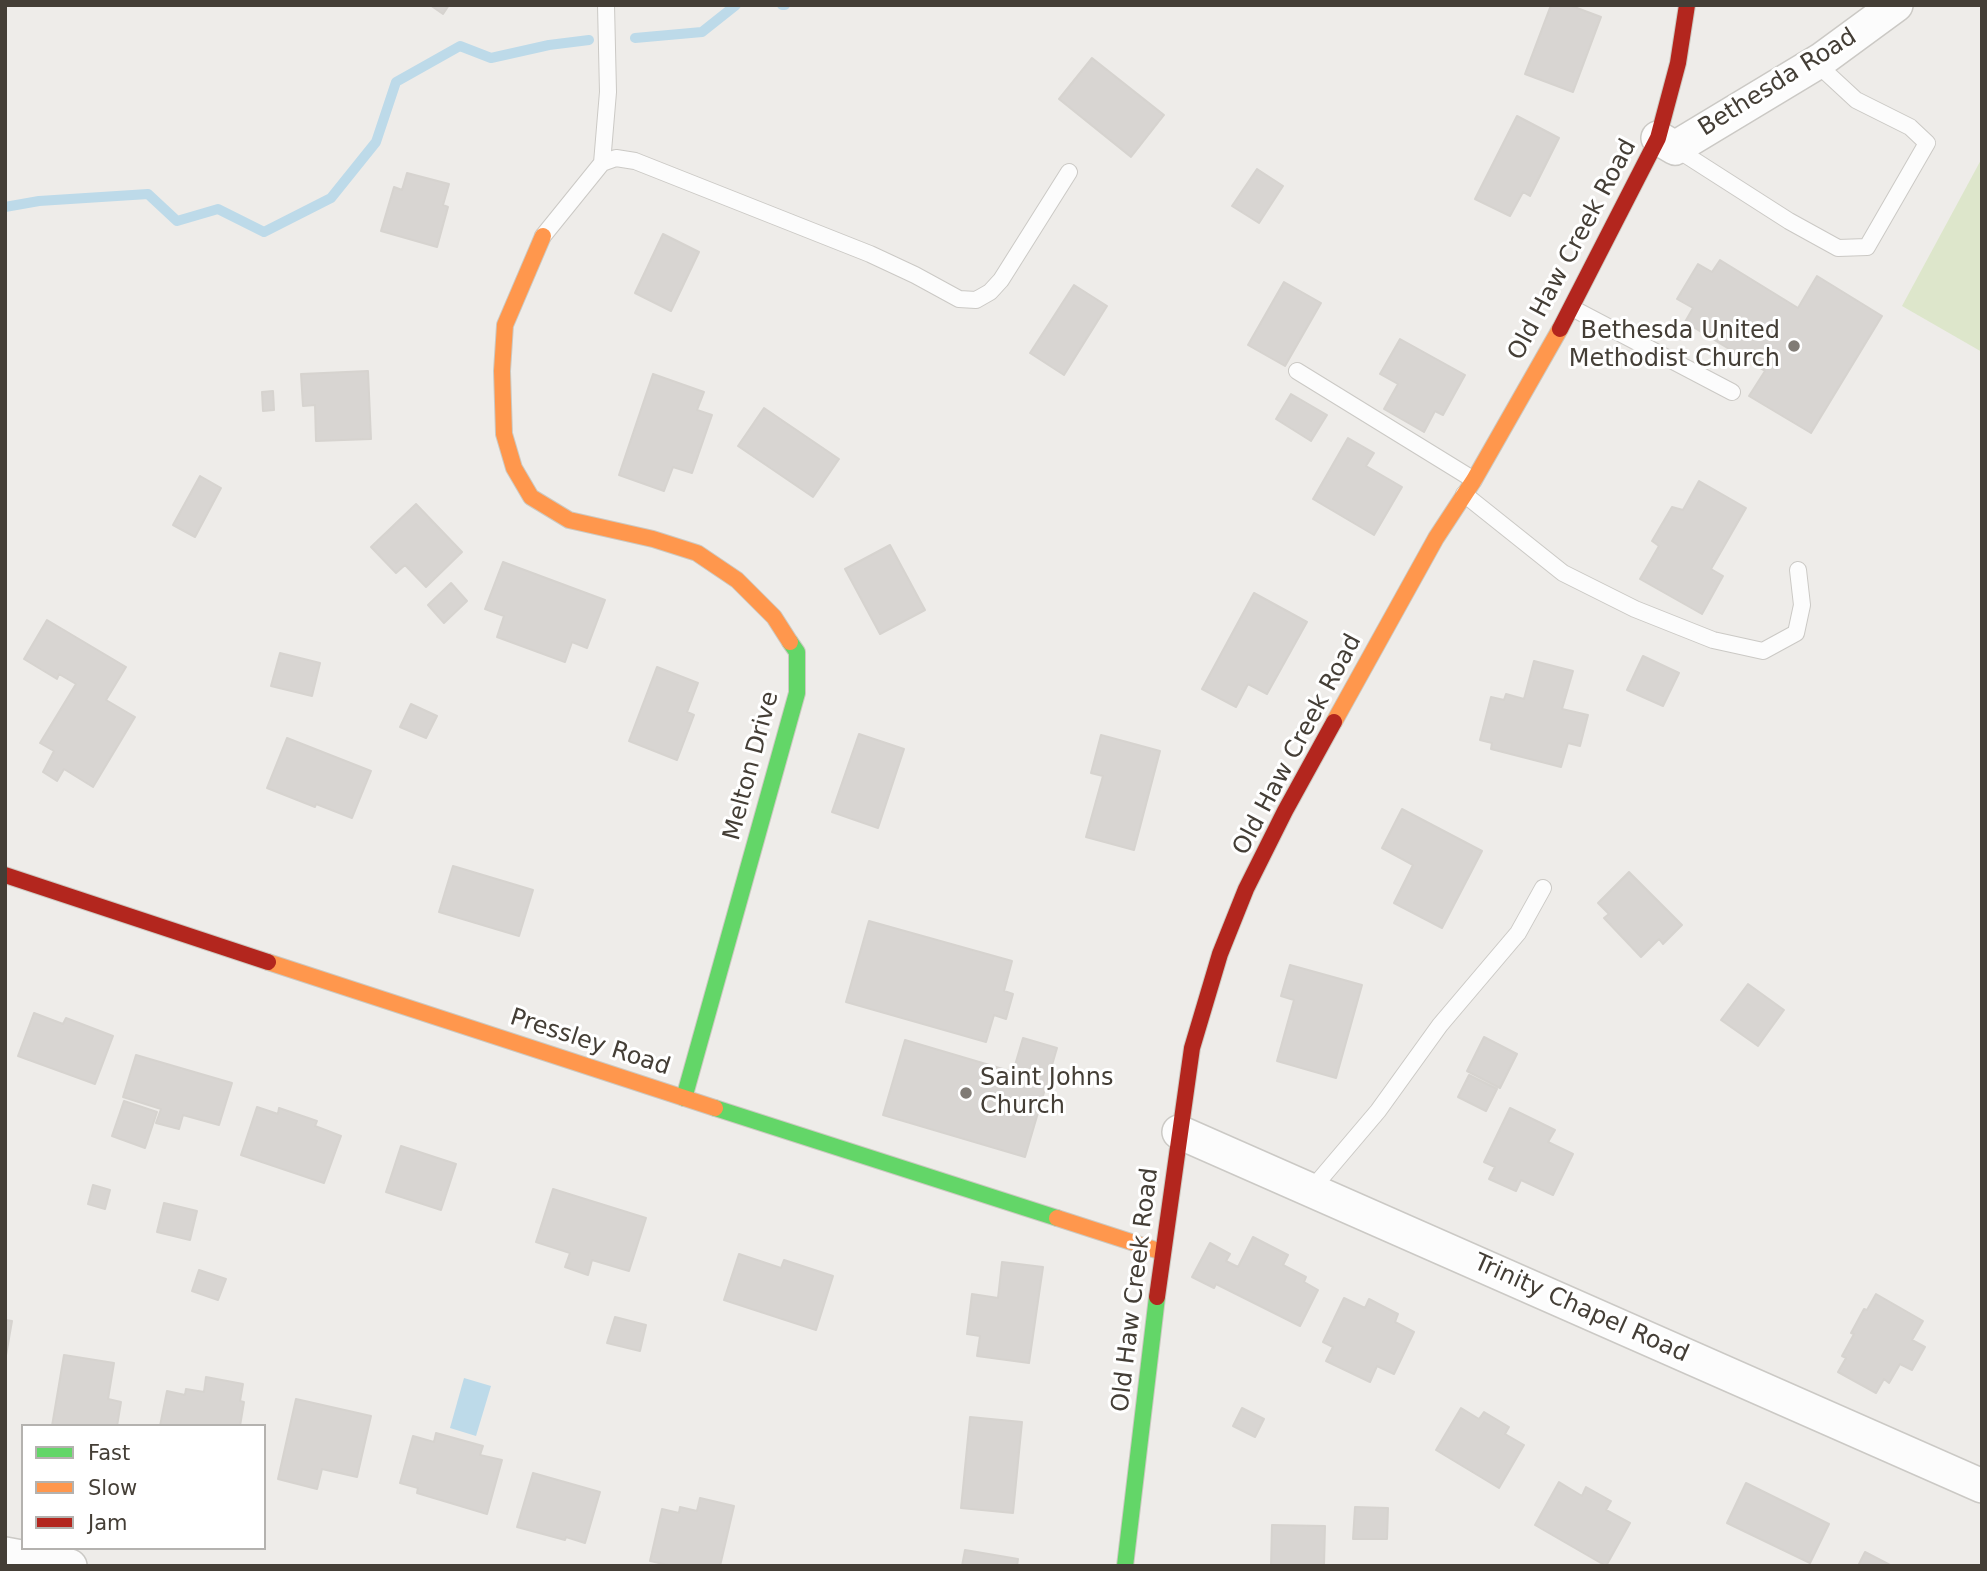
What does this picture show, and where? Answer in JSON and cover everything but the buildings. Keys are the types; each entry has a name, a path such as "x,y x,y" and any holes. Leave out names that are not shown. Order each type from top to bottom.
{"street":[{"name":"Old Haw Creek Road","path":"1125,1566 1162,1252 1192,1048 1203,1006 1246,889 1285,811 1429,549 1474,480 1572,308 1581,285 1667,143 1687,5"},
{"name":"Bethesda Road","path":"1667,143 1816,63 1896,5"},
{"name":"Melton Drive","path":"543,236 505,325 502,371 504,435 514,468 531,497 569,520 653,539 697,553 737,580 774,617 797,652 797,693 684,1098"},
{"name":"Pressley Road","path":"5,875 1162,1252"},
{"name":"Trinity Chapel Road","path":"1179,1132 1982,1486"},
{"path":"5,1554 70,1566"}],"lane":[{"path":"603,163 608,92 606,5"},
{"path":"1667,143 1789,221 1839,248 1867,247 1927,143 1910,127 1856,100 1816,63"},
{"path":"543,236 603,163 616,158 635,161 870,254 959,299 976,300 990,292 1000,280 1069,172"},
{"path":"1572,308 1732,391"},
{"path":"1297,371 1474,480"},
{"path":"1464,494 1563,573 1635,609 1702,636 1763,652 1796,633 1802,605 1798,570"},
{"path":"1311,1190 1378,1111 1440,1025 1518,933 1543,888"}],"green space":[{"path":"1982,158 1982,352 1902,306"}],"water":[{"path":"464,1378 491,1386 476,1436 450,1428"}],"waterway":[{"path":"635,38 702,32 736,5"},
{"path":"5,207 39,201 148,194 177,221 218,209 264,232 331,198 376,142 396,82 460,46 491,58 549,45 589,40"}],"traffic: fast":[{"path":"684,1098 797,693 797,652 790,642"},
{"path":"715,1108 1057,1218"},
{"path":"1125,1566 1157,1297"}],"traffic: slow":[{"path":"543,236 505,325 502,371 504,434 514,468 531,497 569,520 653,539 697,553 737,580 774,617 790,642"},
{"path":"1334,722 1436,538 1474,480 1560,329"},
{"path":"268,962 715,1108"},
{"path":"1057,1218 1162,1252"}],"traffic: jam":[{"path":"1560,329 1658,138 1678,63 1687,5"},
{"path":"1157,1297 1192,1048 1220,954 1246,889 1334,722"},
{"path":"5,875 268,962"}],"place":[{"name":"Bethesda United Methodist Church","path":"1794,346"},
{"name":"Saint Johns Church","path":"966,1093"}]}
